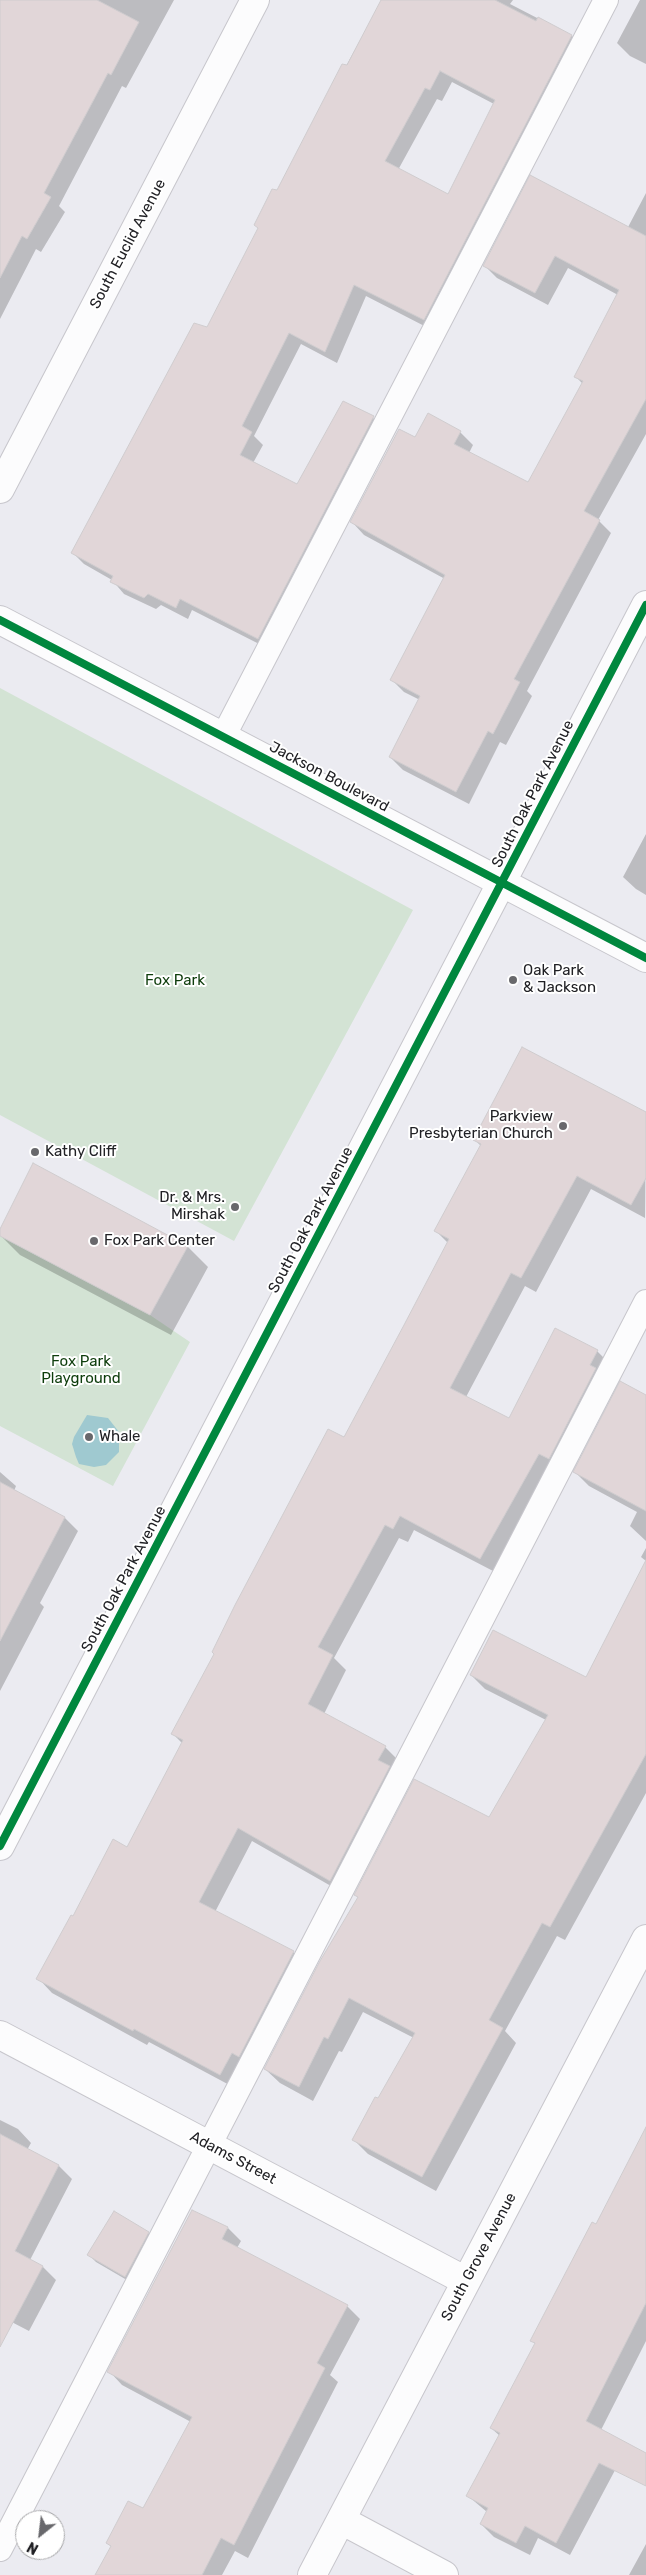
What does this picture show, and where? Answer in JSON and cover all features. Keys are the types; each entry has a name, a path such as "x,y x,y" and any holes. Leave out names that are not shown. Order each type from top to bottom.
{"street":[{"name":"South Euclid Avenue","path":"0,489 255,0"},
{"name":"South Oak Park Avenue","path":"0,1846 646,606"},
{"name":"Jackson Boulevard","path":"0,620 646,958"},
{"name":"South Grove Avenue","path":"312,2575 646,1939"},
{"name":"Adams Street","path":"0,2034 466,2281"},
{"path":"341,2520 444,2575"}],"lane":[{"path":"223,737 606,0"},
{"path":"0,2549 646,1302"}],"green space":[{"name":"Fox Park","path":"0,688 413,910 234,1241 0,1115"},
{"name":"Fox Park Playground","path":"0,1236 150,1315 190,1342 113,1486 0,1426"}],"water":[{"path":"87,1415 108,1418 119,1432 119,1452 106,1465 94,1467 79,1464 76,1457 72,1444"}],"building":[{"path":"0,0 97,0 139,22 111,75 108,73 44,193 51,197 27,239 22,236 0,278"},
{"path":"381,0 495,0 536,21 538,17 572,35 424,320 354,285 325,352 289,333 242,426 252,432 240,455 297,484 343,401 374,416 258,639 180,599 176,608 148,594 144,598 110,582 113,576 71,553 194,323 207,327 258,228 254,225 272,189 277,190 342,64 347,65","holes":["440,71 495,100 448,194 385,161 425,88 430,90"]},
{"path":"530,175 646,236 646,399 584,511 600,520 514,679 520,682 493,734 488,731 456,792 389,757 420,696 390,680 445,575 350,522 399,429 415,437 428,413 461,431 454,444 528,482 583,381 574,377 619,290 555,256 535,293 483,266"},
{"path":"522,1047 646,1112 646,1178 631,1205 577,1176 521,1278 511,1273 450,1388 509,1418 555,1328 598,1350 590,1365 596,1368 549,1459 539,1454 480,1559 400,1516 393,1529 385,1525 318,1647 333,1655 308,1704 386,1746 378,1760 390,1766 330,1881 238,1828 199,1902 294,1951 239,2057 232,2053 220,2075 36,1979 71,1915 73,1916 113,1839 127,1847 183,1740 171,1734 214,1654 212,1652 235,1605 328,1429 344,1437 449,1239 434,1231 481,1144 473,1140"},
{"name":"Fox Park Center","path":"33,1163 188,1246 150,1315 0,1236 0,1229"},
{"path":"620,1381 646,1395 646,1511 573,1472"},
{"path":"0,1482 65,1517 0,1641"},
{"path":"646,1560 646,1754 550,1927 542,1923 489,2020 503,2028 422,2177 352,2140 375,2097 378,2098 415,2033 349,1998 328,2039 324,2037 299,2087 264,2069 320,1961 358,1897 354,1895 414,1779 489,1817 548,1715 470,1675 493,1630 586,1677"},
{"path":"646,2127 646,2303 586,2421 646,2453 646,2486 599,2463 556,2543 525,2526 516,2543 480,2524 488,2508 466,2496 500,2433 490,2428 535,2343 530,2341 592,2222 596,2224"},
{"path":"0,2134 59,2165 15,2251 43,2266 0,2347"},
{"path":"192,2210 228,2227 222,2239 348,2305 317,2363 325,2368 234,2545 221,2538 202,2575 95,2575 111,2546 106,2543 128,2501 143,2508 192,2417 107,2372"},
{"path":"114,2211 149,2232 125,2277 87,2255"}],"cycle path":[{"path":"0,1846 646,605"},
{"path":"0,620 646,958"}],"place":[{"name":"Oak Park & Jackson","path":"513,980"},
{"name":"Parkview Presbyterian Church","path":"563,1126"},
{"name":"Kathy Cliff","path":"35,1152"},
{"name":"Dr. & Mrs. Mirshak","path":"235,1207"},
{"name":"Fox Park Center","path":"94,1241"},
{"name":"Whale","path":"89,1437"}]}
